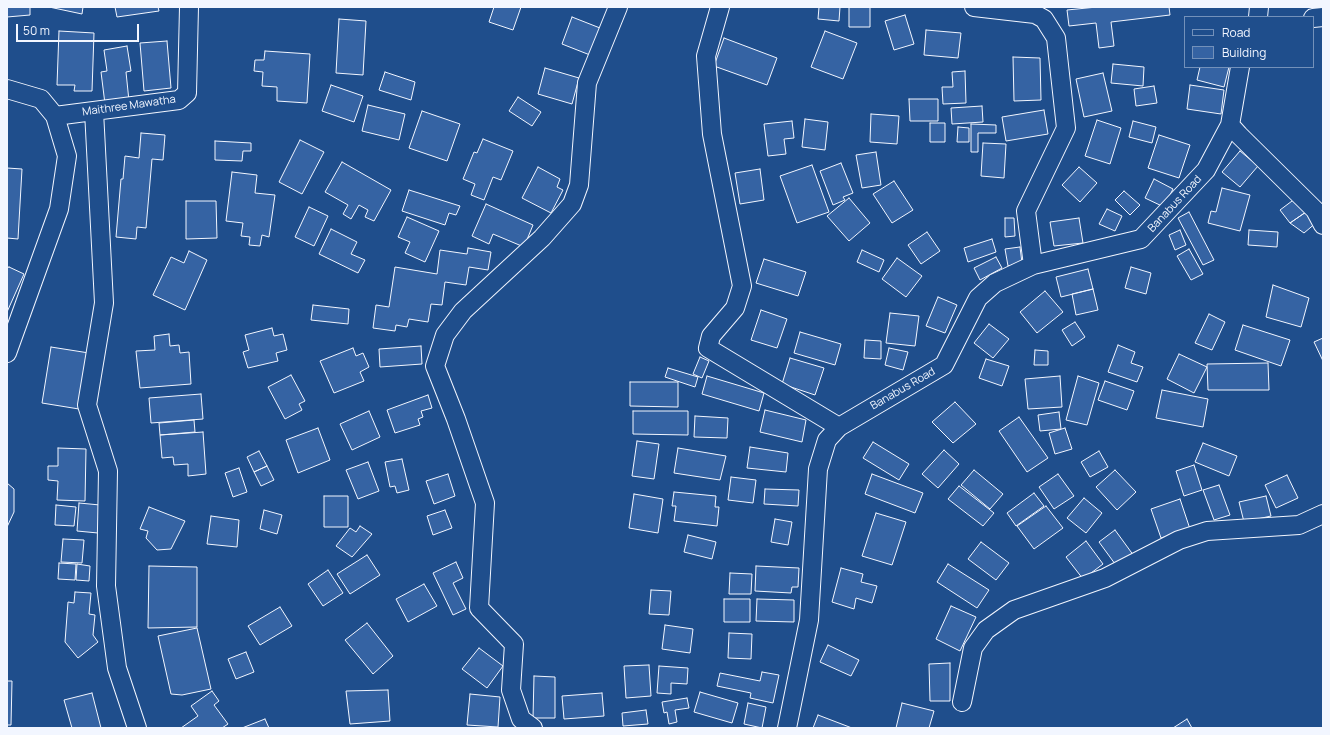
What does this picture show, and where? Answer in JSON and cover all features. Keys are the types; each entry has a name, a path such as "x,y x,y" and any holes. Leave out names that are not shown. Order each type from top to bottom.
{"street":[{"name":"Maithree Mawatha","path":"55,116 179,100 187,93 189,7"},
{"path":"533,728 521,719 511,690 514,644 479,608 486,503 435,366 445,335 463,311 542,238 572,204 580,185 587,83 618,7"},
{"path":"720,7 706,56 712,134 742,286 735,308 711,336 708,348 839,427"},
{"path":"974,7 1035,14 1044,19 1056,38 1066,128 1026,211 1033,265"},
{"name":"Banabus Road","path":"787,728 809,620 818,469 827,440 839,427 944,365 978,298 995,283 1033,265 1141,239 1206,170 1230,125 1240,68"},
{"path":"7,89 41,99 55,116 67,156 59,209 7,353"},
{"path":"94,110 104,303 87,405 108,471 106,586 117,668 138,728"},
{"path":"1230,125 1315,210 1323,225"},
{"path":"962,702 974,648 986,630 1014,610 1105,578 1179,540 1207,531 1299,525 1323,514"}],"building":[{"path":"7,7 30,7 30,15 7,17"},
{"path":"49,7 83,7 82,14"},
{"path":"115,7 158,7 159,11 117,17"},
{"path":"494,7 521,7 513,30 489,22"},
{"path":"819,7 840,7 839,21 818,19"},
{"path":"849,7 870,7 870,27 849,27"},
{"path":"1097,7 1169,7 1170,15 1111,22 1114,46 1099,48 1096,23 1069,26 1067,10"},
{"path":"905,15 914,44 894,50 885,21"},
{"path":"572,17 600,28 590,55 562,44"},
{"path":"339,19 366,21 363,75 336,73"},
{"path":"926,30 961,33 958,58 924,55"},
{"path":"59,31 94,33 92,91 74,91 75,85 57,85"},
{"path":"825,31 857,43 843,79 811,67"},
{"path":"724,38 777,58 767,85 714,66"},
{"path":"167,41 171,88 144,91 140,43"},
{"path":"127,46 131,71 126,72 129,101 105,104 101,72 107,71 104,50"},
{"path":"265,51 310,54 307,103 277,101 277,87 262,86 263,72 254,71 255,60 264,60"},
{"path":"1013,57 1040,58 1041,100 1014,101"},
{"path":"1113,64 1144,67 1143,86 1111,83"},
{"path":"545,68 579,78 572,104 538,94"},
{"path":"1200,68 1229,68 1224,87 1197,80"},
{"path":"965,71 966,103 943,104 942,87 953,87 952,72"},
{"path":"385,72 415,82 411,100 379,90"},
{"path":"1103,73 1112,111 1084,117 1076,79"},
{"path":"331,85 363,96 354,122 322,111"},
{"path":"1190,85 1224,90 1221,114 1187,109"},
{"path":"1154,86 1157,103 1136,106 1134,89"},
{"path":"518,97 541,112 532,126 509,111"},
{"path":"909,99 938,99 938,121 910,121"},
{"path":"368,105 405,114 399,140 362,131"},
{"path":"982,106 983,122 952,124 951,108"},
{"path":"1044,110 1048,134 1006,141 1002,117"},
{"path":"422,111 460,124 447,161 409,148"},
{"path":"871,114 899,116 897,144 870,142"},
{"path":"805,119 828,122 825,150 802,147"},
{"path":"1097,120 1121,128 1110,164 1085,156"},
{"path":"792,121 794,138 784,139 786,154 768,156 764,124"},
{"path":"1133,121 1156,127 1152,143 1129,137"},
{"path":"930,123 945,123 945,142 930,142"},
{"path":"971,124 996,125 996,133 978,133 978,152 971,152"},
{"path":"958,127 969,128 969,142 957,142"},
{"path":"141,133 165,135 163,160 152,159 146,228 137,227 136,239 116,237 121,179 123,179 125,156 139,158"},
{"path":"1159,135 1190,145 1179,178 1148,168"},
{"path":"483,139 513,151 501,180 493,177 484,200 471,195 475,184 463,179 474,152 477,153"},
{"path":"300,140 324,152 302,194 279,182"},
{"path":"215,141 251,143 251,151 243,151 242,161 215,160"},
{"path":"983,143 1006,144 1004,178 981,176"},
{"path":"1240,151 1258,166 1240,187 1222,172"},
{"path":"876,152 881,185 862,188 856,155"},
{"path":"342,162 391,190 374,221 365,217 368,210 359,205 351,219 343,214 348,205 325,192"},
{"path":"841,163 853,193 843,197 845,200 833,205 820,171"},
{"path":"812,165 829,212 797,223 780,176"},
{"path":"538,167 560,179 557,187 563,190 551,213 522,198"},
{"path":"1079,167 1097,183 1080,202 1062,185"},
{"path":"7,168 22,169 18,239 7,238"},
{"path":"760,169 764,200 740,204 735,173"},
{"path":"232,172 257,175 255,193 275,195 269,237 262,235 260,246 249,245 250,237 241,236 243,223 226,221"},
{"path":"1154,179 1173,189 1164,207 1145,198"},
{"path":"894,181 913,210 892,223 873,194"},
{"path":"1222,188 1250,195 1240,231 1208,223 1211,211 1216,212"},
{"path":"409,190 460,206 456,215 449,213 445,225 402,211"},
{"path":"1124,191 1140,205 1130,215 1115,200"},
{"path":"849,198 870,223 849,241 827,216"},
{"path":"1296,198 1306,212 1290,223 1280,210"},
{"path":"186,201 216,201 217,238 186,239"},
{"path":"486,204 533,225 524,247 493,234 489,244 472,236"},
{"path":"309,207 328,216 314,246 295,237"},
{"path":"1107,209 1122,216 1115,231 1099,224"},
{"path":"1189,212 1214,260 1203,265 1178,218"},
{"path":"1306,212 1317,222 1304,233 1290,223"},
{"path":"407,217 439,231 425,262 405,253 410,242 398,237"},
{"path":"1005,218 1014,218 1015,236 1005,237"},
{"path":"1079,218 1083,243 1054,246 1050,222"},
{"path":"331,229 357,242 351,254 365,260 358,273 319,254"},
{"path":"1180,230 1186,245 1175,250 1169,235"},
{"path":"1249,230 1278,232 1277,247 1248,245"},
{"path":"927,232 940,251 921,264 908,245"},
{"path":"992,239 996,252 968,262 964,248"},
{"path":"1020,247 1022,263 1008,266 1005,249"},
{"path":"468,248 491,252 488,270 469,267 466,285 445,282 442,305 431,304 428,322 409,319 407,327 396,325 395,331 373,328 376,305 389,307 395,267 437,274 440,250 467,254"},
{"path":"1189,249 1203,274 1191,280 1177,256"},
{"path":"862,250 884,260 879,272 857,262"},
{"path":"189,251 207,260 185,310 153,295 171,257 184,263"},
{"path":"996,257 1002,268 980,280 974,268"},
{"path":"897,258 922,276 906,297 882,279"},
{"path":"764,259 806,272 798,296 756,283"},
{"path":"9,267 24,274 7,312 7,268"},
{"path":"1131,267 1151,273 1146,294 1125,288"},
{"path":"1088,269 1093,289 1061,297 1056,277"},
{"path":"1273,285 1309,298 1301,327 1266,317"},
{"path":"1093,289 1098,310 1076,315 1072,294"},
{"path":"1045,291 1063,312 1037,333 1020,312"},
{"path":"938,297 957,305 945,333 926,326"},
{"path":"313,305 349,309 348,324 311,320"},
{"path":"761,310 787,319 777,348 751,340"},
{"path":"890,313 919,316 915,346 886,343"},
{"path":"1209,314 1225,322 1212,350 1195,343"},
{"path":"1075,322 1085,337 1072,346 1062,330"},
{"path":"989,324 1009,339 993,358 974,343"},
{"path":"1243,325 1290,340 1281,366 1235,350"},
{"path":"272,328 274,336 283,334 287,350 276,353 278,361 248,368 243,352 249,350 245,335"},
{"path":"800,332 841,344 835,365 794,353"},
{"path":"169,334 170,346 179,345 180,353 189,352 191,384 140,388 136,351 155,350 154,336"},
{"path":"1323,338 1323,361 1314,342"},
{"path":"865,340 881,341 881,359 864,358"},
{"path":"1118,345 1135,352 1131,363 1143,367 1137,382 1108,372"},
{"path":"421,346 422,364 380,367 379,349"},
{"path":"51,347 89,353 79,409 42,403"},
{"path":"353,348 356,356 363,353 369,367 360,372 364,381 334,393 320,361"},
{"path":"889,348 908,352 903,370 885,365"},
{"path":"1035,350 1048,351 1048,365 1034,365"},
{"path":"1179,354 1207,367 1194,393 1167,379"},
{"path":"700,357 709,361 702,378 693,374"},
{"path":"790,358 824,368 815,395 782,384"},
{"path":"986,359 1009,366 1002,386 979,378"},
{"path":"1268,363 1269,390 1208,390 1207,364"},
{"path":"668,368 698,377 695,387 665,377"},
{"path":"291,375 305,401 299,404 302,410 285,419 268,387"},
{"path":"707,376 764,393 759,411 702,394"},
{"path":"1060,376 1062,407 1028,409 1025,379"},
{"path":"1078,376 1099,383 1087,425 1066,420"},
{"path":"1105,381 1134,391 1127,410 1098,400"},
{"path":"630,382 678,382 678,407 630,406"},
{"path":"1162,390 1208,399 1203,427 1156,418"},
{"path":"201,394 203,419 151,423 149,398"},
{"path":"428,395 432,408 421,411 423,417 418,419 420,425 395,433 387,410"},
{"path":"955,402 976,424 953,443 932,422"},
{"path":"765,410 806,420 802,442 760,432"},
{"path":"369,411 380,437 352,450 340,424"},
{"path":"633,411 688,411 688,435 633,434"},
{"path":"1059,412 1061,429 1040,431 1038,415"},
{"path":"695,416 728,418 727,438 694,437"},
{"path":"1019,417 1048,458 1027,472 999,431"},
{"path":"194,420 195,432 160,435 159,423"},
{"path":"318,428 330,460 298,473 286,440"},
{"path":"1065,428 1072,449 1055,454 1049,433"},
{"path":"203,432 206,474 188,476 188,464 174,465 173,457 162,458 160,435"},
{"path":"637,441 659,444 654,479 632,476"},
{"path":"873,442 909,464 899,480 863,458"},
{"path":"1203,443 1237,456 1229,476 1195,462"},
{"path":"750,447 788,453 786,472 747,468"},
{"path":"58,448 86,449 85,501 57,500 58,481 48,480 48,466 58,466"},
{"path":"678,448 726,456 720,480 674,473"},
{"path":"944,450 959,464 938,488 922,474"},
{"path":"259,451 267,466 254,472 247,457"},
{"path":"1099,451 1108,467 1090,477 1081,462"},
{"path":"402,459 409,490 397,493 395,486 390,487 385,462"},
{"path":"368,462 379,491 358,499 346,470"},
{"path":"1194,465 1202,490 1184,496 1176,471"},
{"path":"267,466 274,480 261,486 254,472"},
{"path":"239,468 247,492 233,497 225,473"},
{"path":"974,470 1003,494 990,509 961,485"},
{"path":"1115,470 1136,492 1117,510 1096,487"},
{"path":"448,474 455,496 434,504 426,481"},
{"path":"872,474 923,493 915,513 865,494"},
{"path":"1058,474 1074,496 1054,509 1039,487"},
{"path":"1287,475 1298,498 1276,508 1265,485"},
{"path":"731,477 756,480 753,503 728,500"},
{"path":"7,483 14,489 14,512 7,527"},
{"path":"1219,485 1230,515 1214,520 1203,490"},
{"path":"959,486 994,513 983,526 948,499"},
{"path":"765,489 799,490 798,506 764,504"},
{"path":"674,492 716,496 715,507 719,507 717,526 674,521 676,506 672,506"},
{"path":"1034,493 1044,506 1016,526 1007,513"},
{"path":"634,494 663,499 658,533 629,528"},
{"path":"324,496 348,496 348,527 324,527"},
{"path":"1266,496 1271,516 1244,522 1239,502"},
{"path":"1084,498 1102,513 1086,533 1067,518"},
{"path":"1180,499 1190,529 1161,538 1151,509"},
{"path":"79,503 100,505 98,533 77,531"},
{"path":"56,505 76,507 74,526 55,525"},
{"path":"1046,506 1063,528 1034,549 1017,526"},
{"path":"149,507 185,521 171,549 157,550 146,538 148,531 140,529"},
{"path":"264,510 282,515 277,534 260,529"},
{"path":"445,510 452,528 433,535 427,516"},
{"path":"876,513 906,522 892,565 862,556"},
{"path":"211,516 239,520 237,547 207,544"},
{"path":"775,519 792,522 788,545 771,542"},
{"path":"360,526 372,534 352,557 336,546 350,528 356,532"},
{"path":"1115,530 1134,556 1118,568 1099,542"},
{"path":"688,535 716,542 712,559 684,552"},
{"path":"63,539 84,540 82,563 61,562"},
{"path":"1086,541 1103,564 1083,579 1066,557"},
{"path":"981,542 1009,563 996,580 968,559"},
{"path":"367,555 380,575 350,594 337,574"},
{"path":"456,562 463,578 453,583 466,609 453,615 433,573"},
{"path":"59,563 76,564 75,580 58,579"},
{"path":"77,564 90,566 89,581 76,580"},
{"path":"948,564 989,590 977,608 937,582"},
{"path":"149,566 197,567 197,627 148,628"},
{"path":"756,566 799,568 798,587 792,587 791,593 755,591"},
{"path":"841,568 863,574 861,582 877,586 872,603 856,598 854,609 832,602"},
{"path":"328,570 343,593 323,606 308,584"},
{"path":"730,573 752,574 751,594 729,594"},
{"path":"424,584 437,606 408,622 396,599"},
{"path":"651,590 671,591 669,615 649,614"},
{"path":"75,592 91,593 89,614 95,615 93,635 98,642 78,658 65,642 68,602 74,603"},
{"path":"724,599 750,599 750,622 724,622"},
{"path":"757,599 794,600 794,622 756,621"},
{"path":"951,606 976,617 960,651 936,639"},
{"path":"280,607 292,626 260,645 248,626"},
{"path":"367,623 393,656 373,674 345,640"},
{"path":"665,625 693,629 690,653 662,649"},
{"path":"197,628 211,689 182,695 171,694 158,636"},
{"path":"729,633 752,634 751,659 728,658"},
{"path":"828,645 859,660 851,676 820,662"},
{"path":"479,648 503,666 487,688 462,669"},
{"path":"246,652 254,672 236,679 228,659"},
{"path":"950,663 950,701 930,701 929,664"},
{"path":"649,665 651,696 626,698 624,666"},
{"path":"659,666 688,668 687,684 671,683 671,694 657,693"},
{"path":"762,672 779,675 773,703 750,698 751,693 717,686 720,673 760,681"},
{"path":"534,676 555,677 555,718 533,718"},
{"path":"7,681 12,681 11,725 7,725"},
{"path":"388,690 390,721 350,724 346,691"},
{"path":"212,691 219,701 214,705 228,724 222,728 181,728 198,716 191,706"},
{"path":"700,692 738,703 732,723 694,712"},
{"path":"92,693 101,728 72,728 64,700"},
{"path":"602,693 604,716 564,719 562,696"},
{"path":"470,694 500,697 498,727 467,725"},
{"path":"687,698 689,708 675,710 677,722 669,724 667,712 664,713 662,702"},
{"path":"748,703 766,707 762,728 744,724"},
{"path":"902,703 934,711 929,728 896,728"},
{"path":"646,710 648,724 623,726 622,713"},
{"path":"818,715 852,728 813,728"},
{"path":"265,719 269,728 242,728"},
{"path":"1187,719 1192,728 1173,728"}]}
